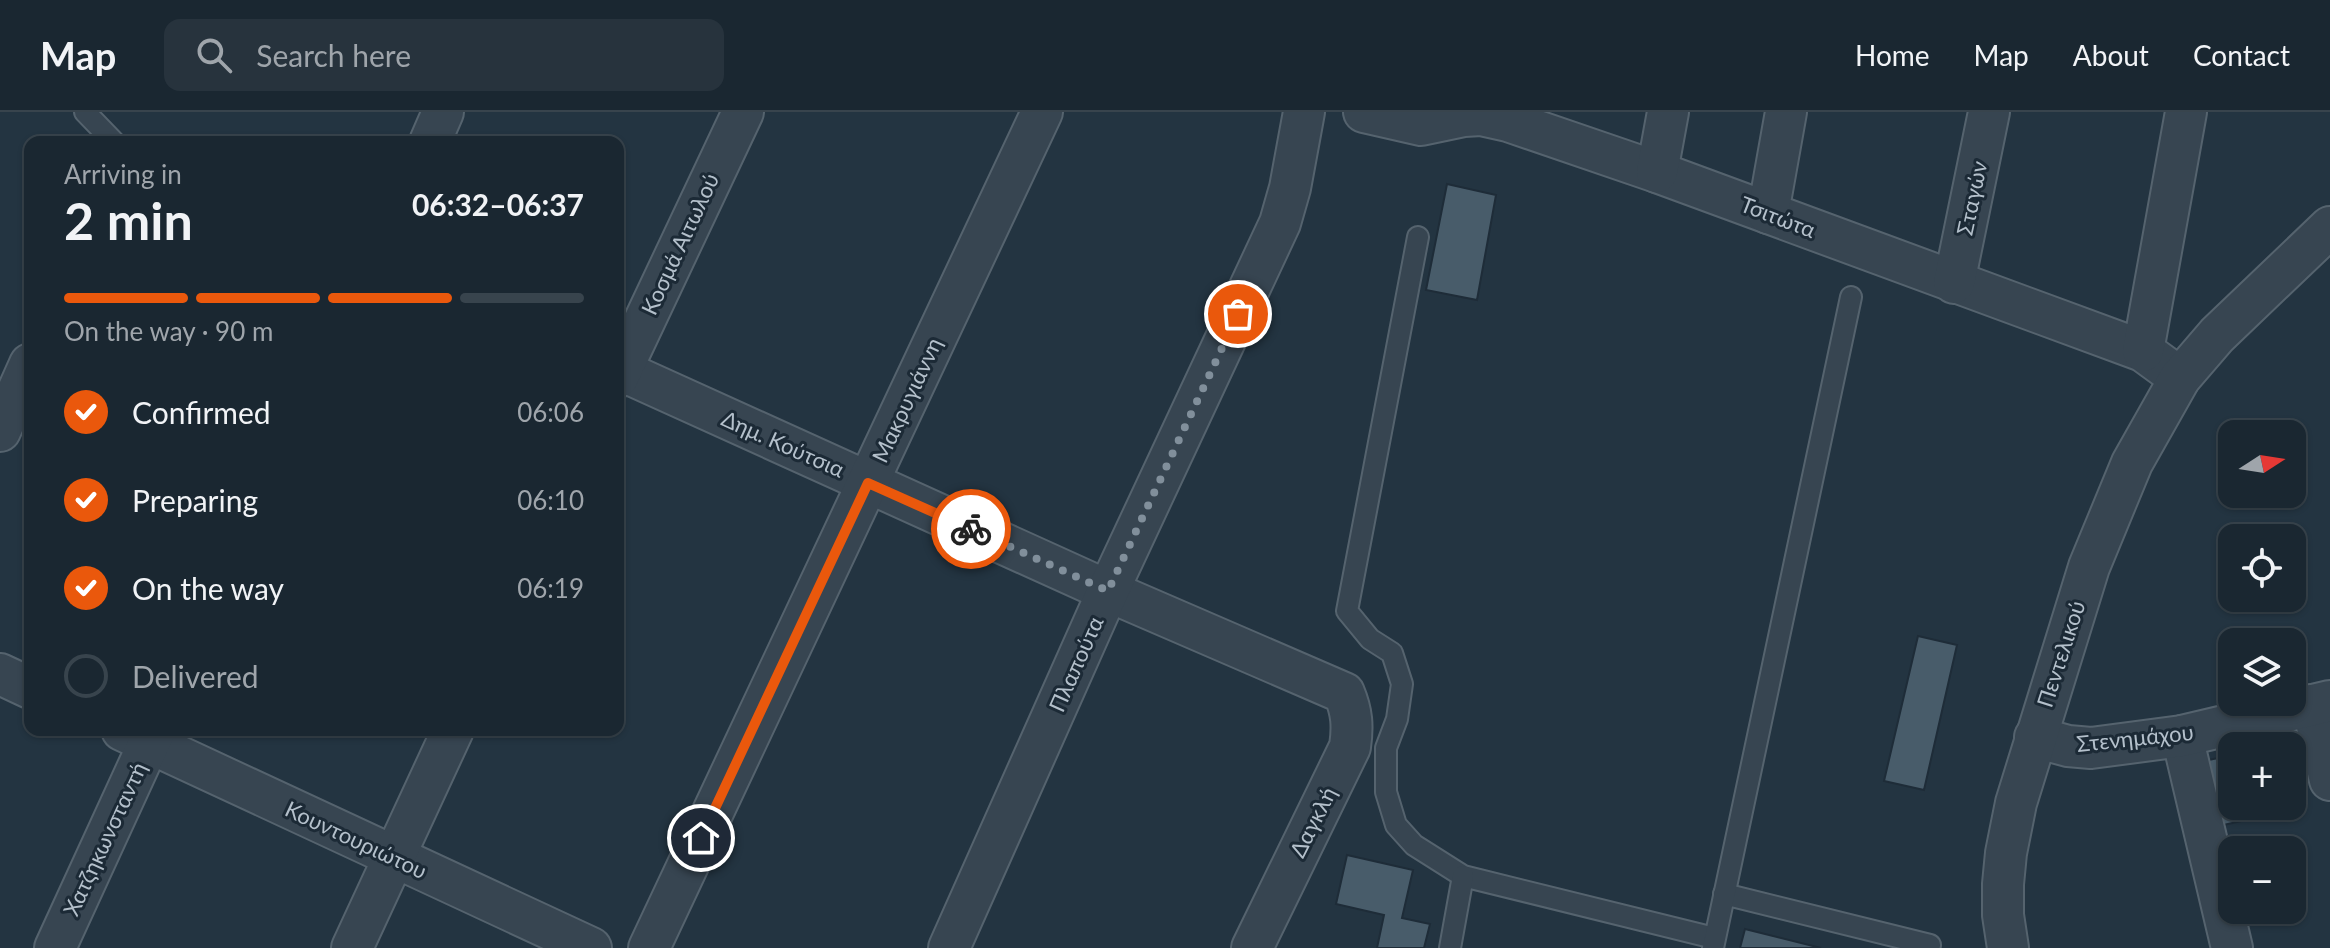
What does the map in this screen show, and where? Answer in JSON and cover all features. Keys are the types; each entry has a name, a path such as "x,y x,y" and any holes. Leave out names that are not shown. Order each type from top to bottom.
{"street":[{"path":"433,136 443,112"},
{"name":"Κοσμά Αιτωλού","path":"624,362 743,112"},
{"name":"Μακρυγιάννη","path":"649,948 1042,112"},
{"name":"Πλαπούτα","path":"949,948 1108,591 1280,223 1304,112"},
{"name":"Τσιτώτα","path":"1364,112 1421,125 1465,114 1508,121 1657,172 2143,351 2180,378"},
{"path":"1657,172 1668,112"},
{"path":"1768,213 1786,112"},
{"name":"Σταγών","path":"1954,283 1989,112"},
{"path":"2143,351 2186,112"},
{"name":"Πεντελικού","path":"2008,948 2003,915 2006,853 2016,803 2075,607 2132,463 2180,378 2217,335 2330,227"},
{"name":"Δημ. Κούτσια","path":"624,374 1344,693"},
{"path":"3,417 24,376"},
{"path":"0,674 24,685"},
{"name":"Δαγκλή","path":"1252,948 1350,747 1352,712 1344,693"},
{"path":"2321,703 2330,780"},
{"name":"Στενημάχου","path":"2035,737 2068,746 2091,748 2182,736 2321,703"},
{"name":"Χατζηκωνσταντή","path":"55,948 141,736"},
{"name":"Κουντουριώτου","path":"146,736 394,857 591,948"},
{"path":"352,948 450,736"},
{"path":"2182,736 2232,948"}],"lane":[{"path":"85,112 108,136"},
{"path":"1418,237 1347,611 1370,639 1392,653 1402,684 1397,719 1386,748 1386,792 1396,825 1414,845 1463,876 1714,943 1851,297"},
{"path":"1450,948 1463,876"},
{"path":"1724,894 1930,945"}],"building":[{"path":"1447,184 1496,195 1477,300 1426,290"},
{"path":"1918,636 1957,645 1924,790 1884,781"},
{"path":"2218,758 2218,820 2246,820 2219,826 2204,761"},
{"path":"1347,855 1413,870 1402,918 1430,924 1424,948 1377,948 1384,915 1336,904"},
{"path":"1745,929 1821,948 1740,948"}],"way so far":[{"path":"971,529 1108,591 1238,314"}],"route":[{"path":"701,838 868,483 971,529"}]}
